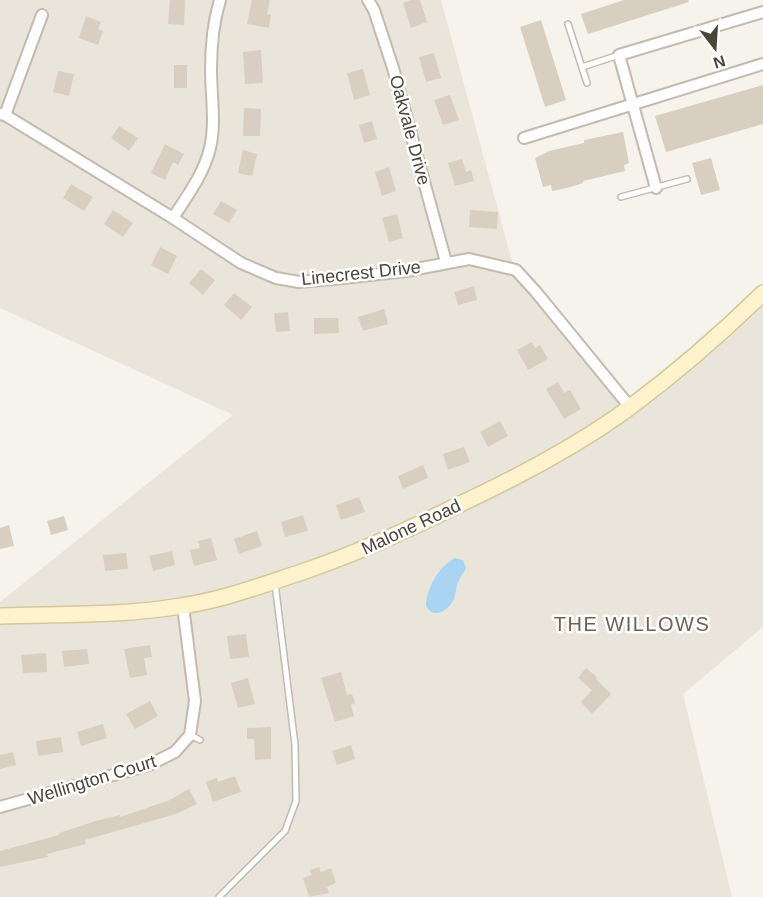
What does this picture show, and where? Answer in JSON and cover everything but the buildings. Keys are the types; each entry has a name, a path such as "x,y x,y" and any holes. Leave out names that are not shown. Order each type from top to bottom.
{"street":[{"path":"173,218 198,177 210,148 213,96 211,45 220,0"},
{"name":"Oakvale Drive","path":"368,0 374,10 393,68 446,262"},
{"path":"656,188 619,55 763,12"},
{"path":"2,114 42,15"},
{"path":"524,138 763,64"},
{"name":"Linecrest Drive","path":"2,114 173,218 241,263 276,278 299,282 406,271 469,259 516,270 630,407"},
{"name":"Malone Road","path":"0,616 151,611 183,606 235,595 331,562 383,541 502,484 584,438 630,407 731,324 763,293"},
{"name":"Wellington Court","path":"0,807 149,765 175,752 195,737 195,701 183,606"}],"lane":[{"path":"568,24 587,83"},
{"path":"582,66 619,55"},
{"path":"621,197 687,179"},
{"path":"219,897 285,831 296,801 295,745 275,581"}],"shaded area":[{"path":"0,0 441,0 512,261 630,407 431,524 634,406 763,291 763,627 683,694 732,897 0,897 0,602 233,415 0,308"}],"water":[{"path":"455,558 463,560 466,568 458,582 454,599 445,610 433,612 426,606 428,592 439,572"}],"district":[{"name":"THE WILLOWS","path":"632,624"}]}
